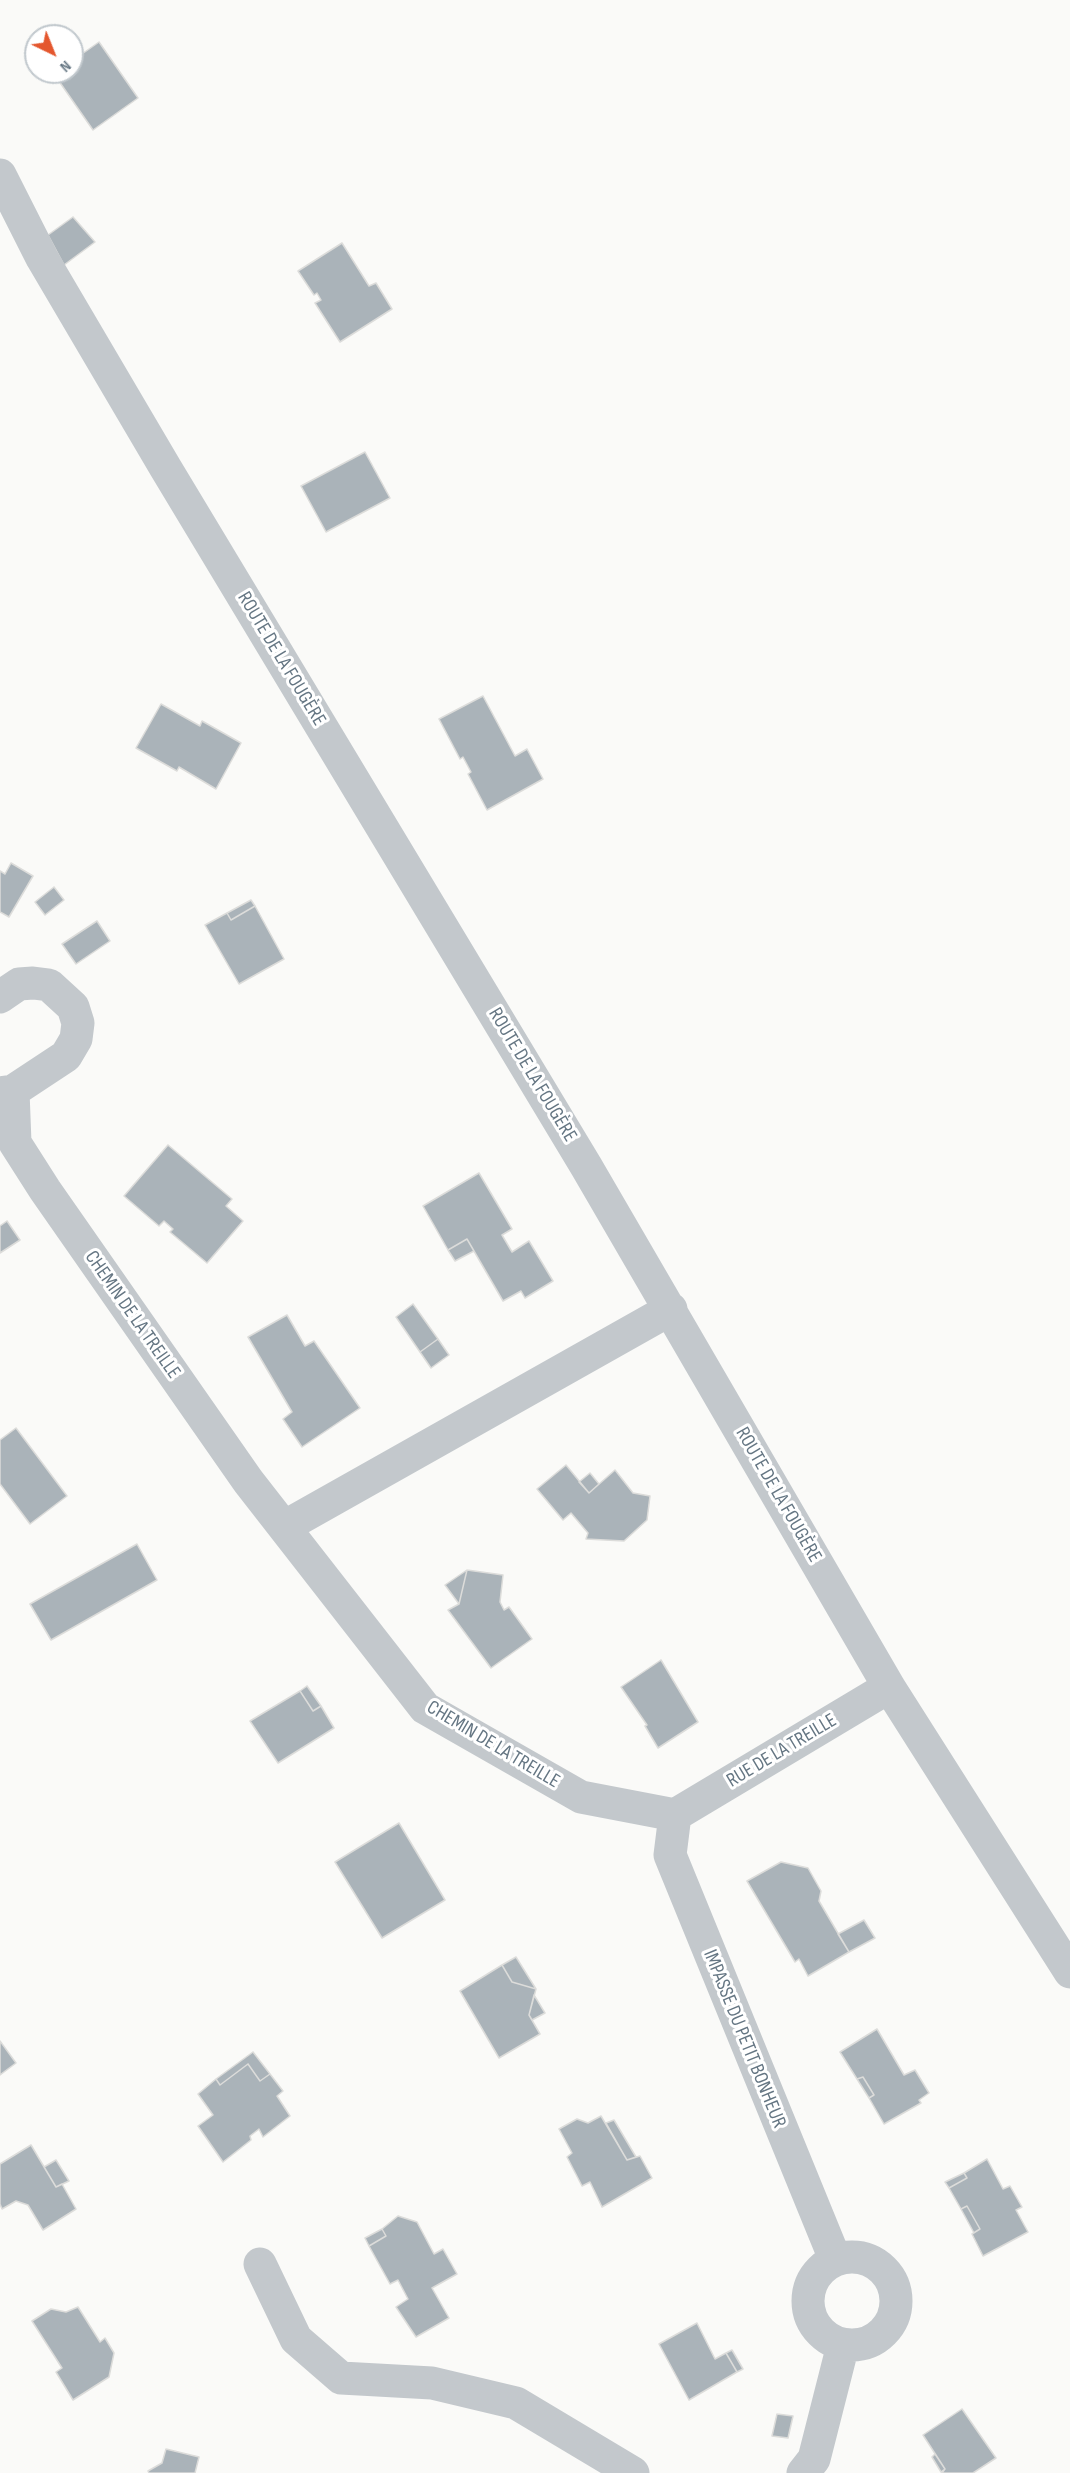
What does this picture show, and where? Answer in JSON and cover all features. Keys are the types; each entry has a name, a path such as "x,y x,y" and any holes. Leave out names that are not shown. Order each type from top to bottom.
{"street":[{"name":"ROUTE DE LA FOUGÈRE","path":"0,175 42,258 671,1309 889,1687 1070,1972"},
{"name":"CHEMIN DE LA TREILLE","path":"0,997 19,984 49,985 73,1007 78,1023 76,1039 66,1056 7,1092 15,1143 45,1190 241,1471 425,1708 581,1797 675,1815"},
{"path":"284,1527 671,1309"},
{"name":"RUE DE LA TREILLE","path":"675,1815 889,1687"},
{"name":"IMPASSE DU PETIT BONHEUR","path":"675,1815 670,1855 835,2259"},
{"path":"850,2256 865,2258 878,2265 889,2276 895,2289 897,2305 893,2319 872,2341 858,2345 843,2345 830,2341 819,2332 811,2320 807,2306 808,2292 813,2278 822,2267 835,2259 850,2256"},
{"path":"260,2264 296,2339 341,2378 432,2383 516,2403 633,2473"},
{"path":"802,2473 814,2459 843,2345"}],"building":[{"path":"99,42 138,98 93,130 61,84 84,84 84,53"},
{"path":"73,217 95,242 64,265 48,235"},
{"path":"342,243 369,286 376,283 392,309 340,342 315,303 321,300 317,293 314,295 298,271"},
{"path":"365,452 390,498 326,532 301,486"},
{"path":"483,696 515,756 527,749 543,779 487,810 468,774 471,772 463,757 460,759 439,719"},
{"path":"161,704 200,726 202,721 241,743 216,789 179,767 177,771 136,748"},
{"path":"11,863 33,876 9,917 0,912 0,871 5,874"},
{"path":"54,887 64,900 45,915 35,902"},
{"path":"251,900 255,906 231,920 227,913"},
{"path":"255,906 284,959 239,984 205,925 227,913 231,920"},
{"path":"97,921 110,941 76,964 62,944"},
{"path":"168,1145 232,1199 226,1206 243,1221 207,1263 170,1232 173,1229 164,1221 159,1226 124,1196"},
{"path":"479,1173 512,1229 502,1235 512,1252 529,1241 553,1281 525,1298 521,1291 503,1301 467,1239 448,1250 423,1206"},
{"path":"7,1221 20,1240 0,1253 0,1226"},
{"path":"467,1239 474,1251 455,1261 448,1250"},
{"path":"413,1304 438,1339 420,1352 396,1317"},
{"path":"287,1315 305,1346 314,1341 360,1408 302,1447 283,1419 292,1412 248,1337"},
{"path":"438,1339 449,1355 431,1368 420,1352"},
{"path":"16,1428 67,1496 30,1524 0,1484 0,1440"},
{"path":"566,1465 589,1493 615,1470 633,1493 650,1496 647,1520 624,1541 586,1539 588,1533 571,1513 563,1520 537,1489"},
{"path":"590,1473 599,1484 589,1493 579,1482"},
{"path":"137,1544 157,1580 51,1640 30,1604"},
{"path":"467,1570 459,1604 445,1585"},
{"path":"467,1570 503,1575 500,1602 504,1610 509,1607 532,1639 491,1668 448,1610 459,1604"},
{"path":"661,1660 698,1722 658,1748 645,1726 647,1725 621,1687"},
{"path":"307,1686 321,1706 313,1711 300,1691"},
{"path":"300,1691 313,1711 321,1706 334,1728 278,1763 250,1721"},
{"path":"399,1823 445,1900 382,1938 335,1862"},
{"path":"781,1862 808,1868 821,1891 819,1901 849,1952 808,1976 799,1959 795,1962 747,1881"},
{"path":"864,1920 875,1938 849,1952 838,1934"},
{"path":"516,1957 536,1989 512,1982 502,1965"},
{"path":"502,1965 512,1982 536,1989 529,2015 540,2034 499,2058 460,1991"},
{"path":"534,1995 545,2013 532,2020 529,2015"},
{"path":"877,2029 904,2075 915,2070 929,2093 919,2100 921,2103 884,2124 869,2098 874,2095 863,2077 857,2079 840,2052"},
{"path":"0,2041 16,2063 0,2075"},
{"path":"253,2052 270,2074 260,2081 248,2064 220,2085 216,2079"},
{"path":"248,2064 260,2081 270,2074 283,2091 277,2096 290,2116 263,2137 259,2129 250,2136 251,2140 223,2162 198,2126 213,2115 198,2094 216,2079 220,2085"},
{"path":"863,2077 874,2095 869,2098 857,2079"},
{"path":"601,2116 627,2160 640,2156 652,2178 602,2207 590,2182 582,2186 567,2157 572,2153 559,2129 577,2119 588,2123"},
{"path":"614,2120 636,2157 627,2160 606,2123"},
{"path":"31,2145 56,2187 62,2184 76,2209 43,2230 28,2205 16,2201 2,2209 0,2204 0,2164"},
{"path":"987,2159 1003,2189 1010,2186 1022,2207 1016,2210 1028,2232 983,2256 972,2234 980,2229 967,2206 961,2209 949,2188 967,2178 964,2173"},
{"path":"56,2160 69,2181 56,2187 44,2167"},
{"path":"964,2173 967,2178 949,2188 945,2182"},
{"path":"967,2206 980,2229 974,2233 961,2209"},
{"path":"398,2216 417,2222 434,2254 443,2249 457,2274 432,2288 449,2318 416,2337 396,2307 408,2299 398,2280 390,2284 369,2246 386,2236 382,2229"},
{"path":"382,2229 386,2236 369,2246 365,2238"},
{"path":"78,2307 100,2342 105,2338 114,2353 109,2377 73,2400 56,2372 62,2368 32,2321 51,2309 66,2312"},
{"path":"697,2323 715,2359 726,2353 737,2372 689,2400 659,2344"},
{"path":"732,2350 743,2369 737,2372 726,2353"},
{"path":"962,2409 996,2458 973,2473 942,2473 945,2469 923,2435"},
{"path":"777,2414 793,2416 788,2438 772,2436"},
{"path":"166,2449 199,2457 195,2473 149,2473 148,2471 162,2463"},
{"path":"935,2454 945,2469 941,2472 932,2457"}]}
